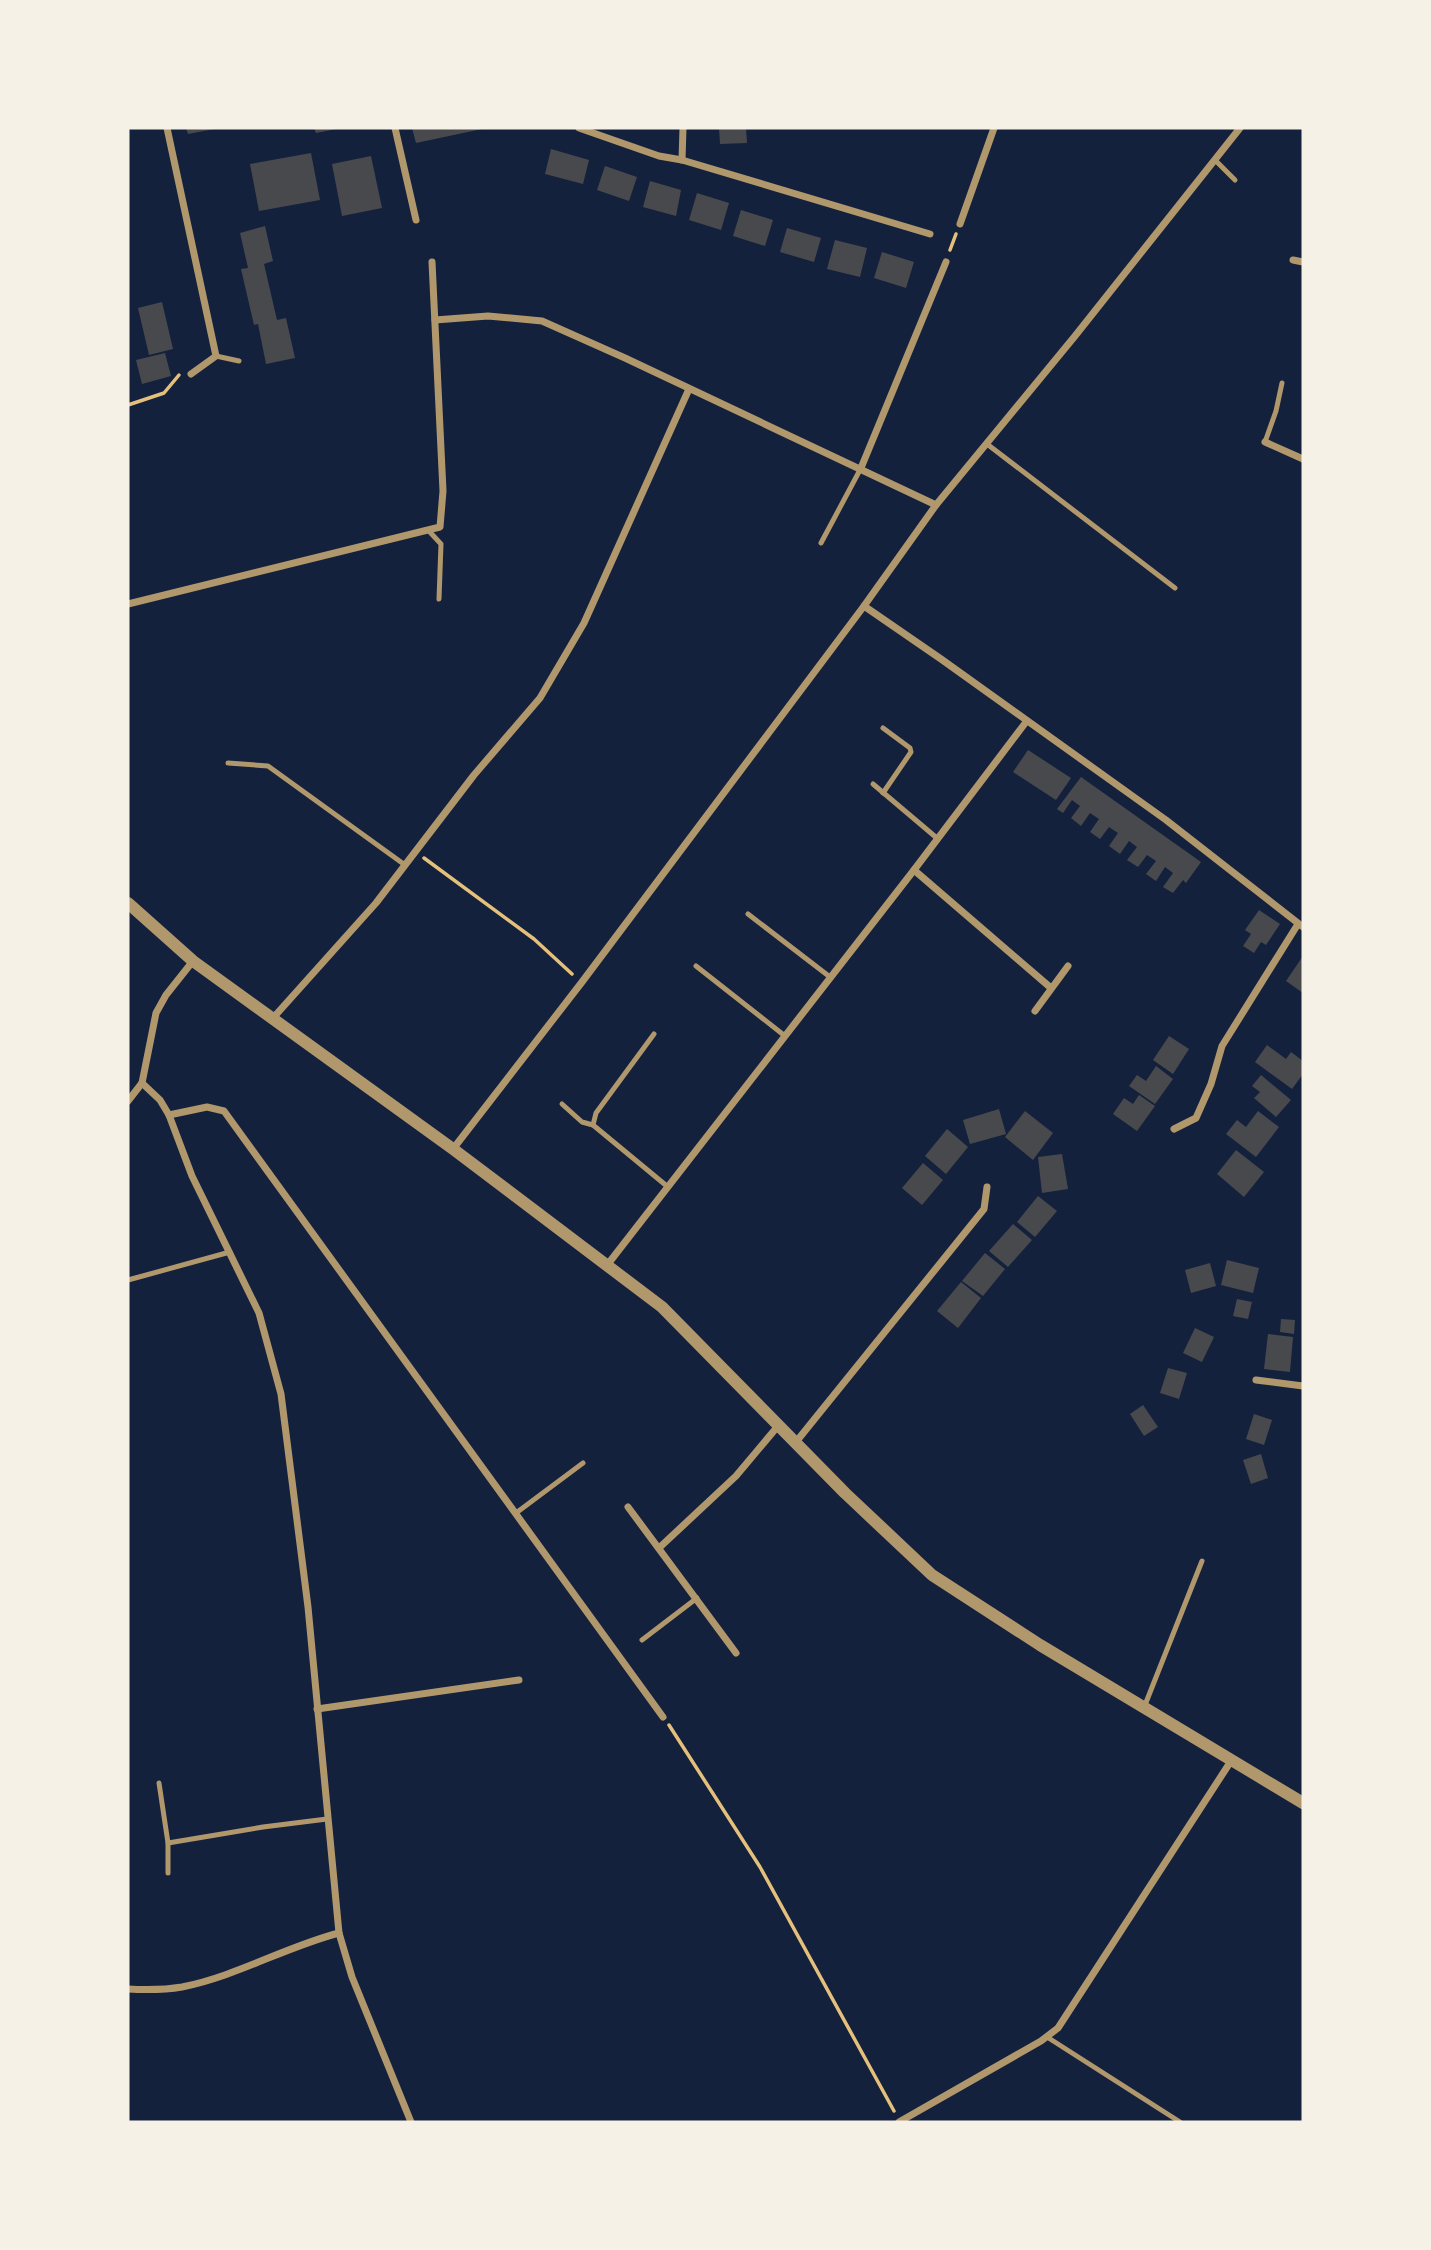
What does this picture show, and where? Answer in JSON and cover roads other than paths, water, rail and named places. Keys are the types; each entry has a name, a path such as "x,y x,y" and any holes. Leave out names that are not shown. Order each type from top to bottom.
{"street":[{"path":"167,128 216,356 191,374"},
{"path":"395,128 416,220"},
{"path":"579,128 659,156 682,160 930,234"},
{"path":"682,160 683,128"},
{"path":"960,224 994,128"},
{"path":"453,1149 864,606 936,505 1240,128"},
{"path":"1293,260 1303,261"},
{"path":"128,604 440,527 443,491 432,262"},
{"path":"861,468 946,262"},
{"path":"435,320 488,316 542,321 936,505"},
{"path":"273,1018 376,904 474,775 540,698 584,624 689,389"},
{"path":"1265,442 1303,459"},
{"path":"864,606 1166,820 1300,925 1222,1046 1211,1084 1195,1118 1174,1129"},
{"path":"608,1264 1026,722"},
{"path":"914,870 1051,988"},
{"path":"128,903 193,961 453,1149 662,1307 845,1493 932,1575 1040,1645 1303,1803"},
{"path":"128,1101 142,1083 156,1013 166,995 193,961"},
{"path":"1035,1011 1068,966"},
{"path":"142,1083 160,1100 169,1115 192,1176 259,1313 281,1394 308,1607 339,1933 352,1977 411,2122"},
{"path":"169,1115 207,1107 224,1111 663,1717"},
{"path":"796,1442 984,1209 987,1187"},
{"path":"1256,1380 1303,1386"},
{"path":"659,1548 736,1476 778,1426"},
{"path":"628,1507 736,1653"},
{"path":"317,1709 519,1680"},
{"path":"899,2122 1047,2037 1058,2028 1231,1761"},
{"path":"128,1989 184,1986 229,1973 298,1945 339,1933"}],"lane":[{"path":"1215,160 1235,180"},
{"path":"216,356 239,361"},
{"path":"1265,442 1282,383"},
{"path":"987,444 1175,588"},
{"path":"821,543 861,468"},
{"path":"428,530 441,544 439,599"},
{"path":"883,728 910,748 911,752 883,793"},
{"path":"229,764 268,766 405,865"},
{"path":"873,784 938,839"},
{"path":"748,914 830,977"},
{"path":"696,966 785,1036"},
{"path":"593,1125 596,1113 654,1034"},
{"path":"562,1104 582,1122 593,1125 668,1188"},
{"path":"128,1280 230,1252"},
{"path":"516,1513 583,1463"},
{"path":"1144,1708 1202,1561"},
{"path":"642,1640 697,1598"},
{"path":"159,1783 168,1843 168,1873"},
{"path":"168,1843 327,1819"},
{"path":"1047,2037 1180,2122"}]}
